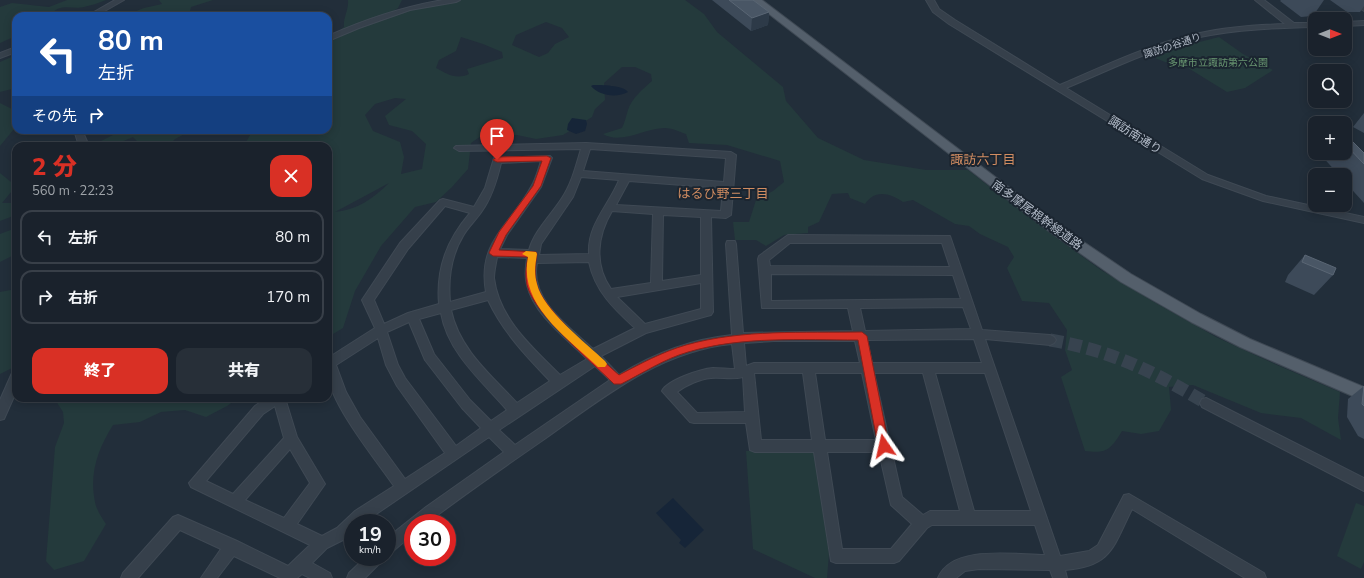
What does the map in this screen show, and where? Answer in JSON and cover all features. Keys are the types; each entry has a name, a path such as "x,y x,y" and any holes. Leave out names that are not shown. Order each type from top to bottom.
{"main road":[{"name":"南多摩尾根幹線道路","path":"756,0 1002,190 1126,278 1196,318 1278,358 1364,394"},
{"name":"南多摩尾根幹線道路","path":"1278,358 1364,386"}],"street":[{"path":"98,12 120,0"},
{"path":"332,37 356,26 408,8 456,0"},
{"name":"諏訪南通り","path":"930,0 936,10 945,17 1180,162 1219,183 1271,201 1364,220"},
{"path":"1259,0 1294,26"},
{"path":"1351,0 1364,9"},
{"path":"1352,24 1364,23"},
{"name":"諏訪の谷通り","path":"1060,88 1166,45 1192,37 1229,30 1308,25"},
{"path":"0,58 12,51"},
{"path":"0,58 12,57"},
{"path":"499,146 491,188 477,211 456,238 444,272 443,288 450,326 457,342 516,411"},
{"path":"459,148 499,146 586,146 732,155 726,215 609,208"},
{"path":"586,146 578,174 568,197 536,244 530,270 532,285 536,296 547,312 618,381"},
{"path":"497,160 547,158 537,186 502,234 493,253 489,277 491,295 499,314 508,327 559,382"},
{"path":"578,174 729,185"},
{"path":"625,178 599,225 594,242 594,258 598,275 608,294 643,329"},
{"path":"454,454 401,382 392,365 381,330 368,300 404,246 443,202 477,211"},
{"path":"656,285 658,211"},
{"path":"363,514 404,488 595,357 643,329 707,312 706,214"},
{"path":"968,303 766,305 765,270 763,259 788,239 946,239 968,303 1060,578"},
{"path":"731,244 740,366 746,371 755,446 884,446"},
{"path":"493,253 532,257 594,258"},
{"path":"765,270 957,271"},
{"path":"608,294 706,278"},
{"path":"332,362 381,330 412,316 491,295"},
{"path":"854,304 896,500 922,523"},
{"path":"412,316 429,357 466,404 514,453"},
{"path":"429,514 618,381 657,361 685,349 738,339 978,334 1026,336 1050,340"},
{"path":"752,417 694,418 668,391 680,383 711,373 736,374 754,368 989,368"},
{"path":"808,368 836,556 894,556 922,523 930,518 1040,518"},
{"path":"928,368 969,517"},
{"path":"332,372 340,393 355,421 404,488"},
{"path":"0,415 12,386"},
{"path":"272,402 259,410 196,483 322,543"},
{"path":"279,402 291,439 318,484 286,527"},
{"path":"1206,402 1364,485"},
{"path":"234,502 291,439"},
{"path":"945,578 965,564 988,562 1055,562 1089,559 1103,550 1129,500 1259,578"},
{"path":"128,578 178,522 293,573 325,578"},
{"path":"293,573 322,543 344,531"},
{"path":"396,539 404,533"},
{"path":"208,578 232,546"},
{"path":"354,578 367,566"}],"green space":[{"path":"67,0 106,0 80,8 66,7 58,9 54,12 12,12 12,38 0,43 0,7 12,3 49,7"},
{"path":"159,0 213,0 191,7 190,12 134,12 162,4"},
{"path":"348,0 402,0 398,8 392,12 451,0 685,0 704,14 717,32 783,87 786,101 818,138 864,160 926,170 968,170 1101,270 1149,299 1216,337 1340,392 1338,418 1341,440 1301,418 1261,413 1193,385 1169,387 1171,410 1159,431 1141,434 1122,431 1115,442 1108,449 1099,452 1085,451 1061,377 1072,370 1065,350 1067,330 1049,303 1022,301 1007,268 1014,257 1008,247 980,234 969,226 955,224 913,200 903,202 893,196 878,194 869,199 865,204 850,198 848,193 832,194 819,222 808,227 808,233 784,235 766,246 756,240 735,240 733,222 749,222 756,200 773,191 784,182 780,161 727,145 689,143 686,134 668,128 617,138 603,134 622,128 632,102 652,81 651,74 635,67 622,67 604,83 605,100 595,109 592,117 563,135 536,139 517,135 481,136 471,143 468,169 436,202 415,207 381,246 355,291 343,328 332,335 332,142 246,142 251,134 332,134 332,36 344,27 344,20 348,7","holes":["546,22 562,28 569,37 555,44 548,53 539,57 512,45 516,35","461,37 502,52 503,58 467,69 469,74 464,76 452,76 436,68 439,60 456,51","395,98 406,99 385,116 389,125 412,131 426,144 422,169 401,174 404,157 400,142 373,131 365,115 375,104","389,183 377,194 358,206 335,212"]},
{"name":"多摩市立諏訪第六公園","path":"1219,37 1243,54 1273,70 1245,88 1227,92 1180,63 1170,64 1155,58 1180,47"},
{"path":"12,57 12,89 0,92 0,62"},
{"path":"0,103 12,109 12,131 0,146"},
{"path":"115,134 184,134 172,142 138,142 133,137 121,142 101,141"},
{"path":"0,173 12,183 12,191 2,203 12,203 12,216 0,221"},
{"path":"12,230 12,256 0,262 0,234"},
{"path":"12,290 12,368 0,374 0,292"},
{"path":"57,402 232,402 206,417 185,410 161,412 140,422 113,425 99,452 93,481 93,491 96,505 106,524 84,561 54,570 46,561 55,447 64,423 63,412"},
{"path":"746,451 810,451 816,455 829,554 827,578 815,578 753,549"},
{"path":"1356,503 1364,506 1364,562 1361,569 1337,556"}],"water":[{"path":"606,85 622,88 628,92 619,95 603,94 594,89 591,86"},
{"path":"572,118 586,120 587,124 585,131 576,134 567,130 568,124"},
{"path":"673,498 704,530 685,548 679,543 681,540 656,513"}],"building":[{"path":"729,0 753,0 769,12 752,18"},
{"path":"1352,141 1364,153 1364,164 1352,151"},
{"path":"1305,255 1336,268 1333,275 1302,262"},
{"path":"1364,386 1364,406 1362,404"}],"tunnel":[{"path":"1050,340 1072,344 1112,356 1169,381 1206,403"}],"slow traffic":[{"path":"526,254 533,254 530,270 532,285 536,296 547,312 602,364"}],"district":[{"name":"諏訪六丁目","path":"983,159"},
{"name":"はるひ野三丁目","path":"723,193"}],"route":[{"path":"497,160 547,158 537,186 502,234 493,253 533,254 530,270 532,285 536,296 547,312 593,355 618,381 635,371 685,349 713,342 730,339 770,337 862,336 884,446"}]}
